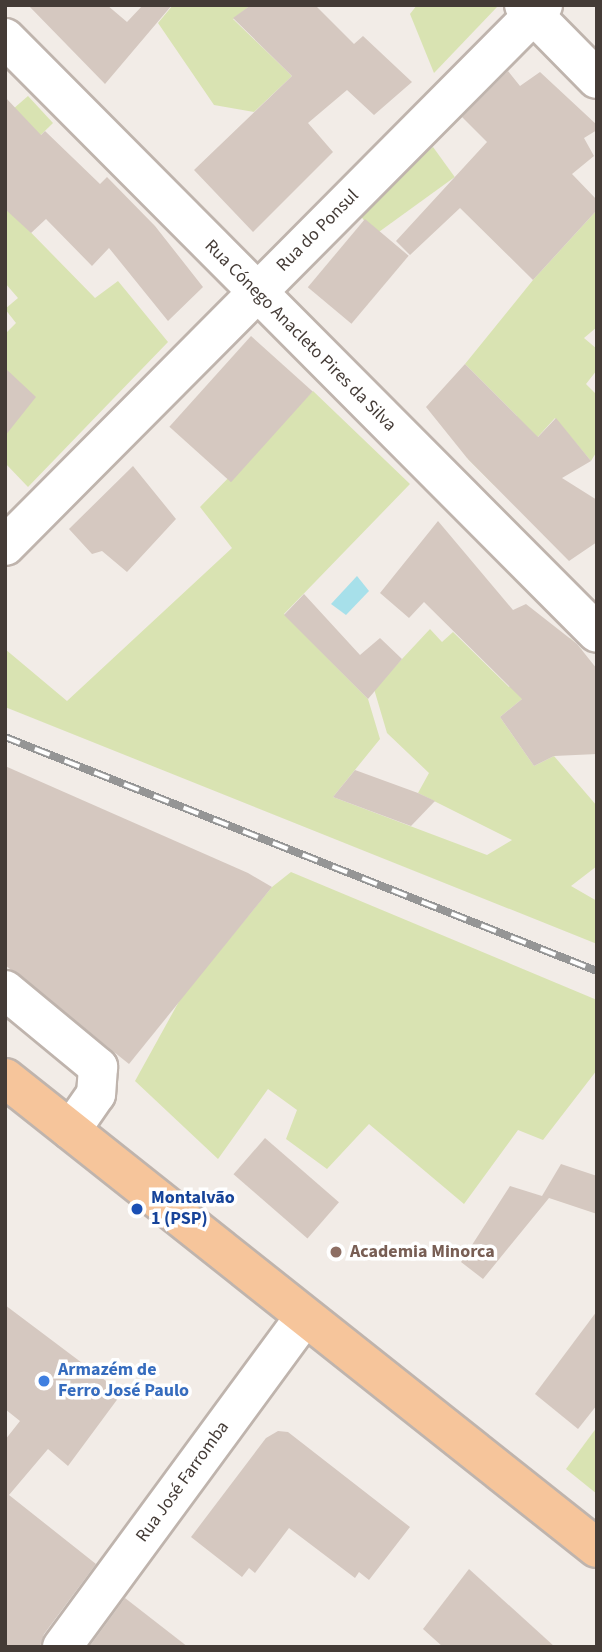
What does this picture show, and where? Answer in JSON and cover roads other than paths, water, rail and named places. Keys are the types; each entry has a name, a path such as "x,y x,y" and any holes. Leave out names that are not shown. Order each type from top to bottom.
{"main road":[{"path":"5,1078 597,1548"}],"street":[{"path":"533,9 597,79"},
{"name":"Rua do Ponsul","path":"5,546 533,9"},
{"name":"Rua Cónego Anacleto Pires da Silva","path":"5,38 597,633"},
{"path":"5,990 98,1067 96,1094 71,1130"},
{"name":"Rua José Farromba","path":"62,1647 304,1317"}],"water":[{"path":"357,576 369,591 346,615 331,604"}],"railway":[{"path":"5,737 597,971"}],"place":[{"name":"Montalvão 1 (PSP)","path":"137,1209"},
{"name":"Academia Minorca","path":"336,1252"},
{"name":"Armazém de Ferro José Paulo","path":"44,1381"}]}
